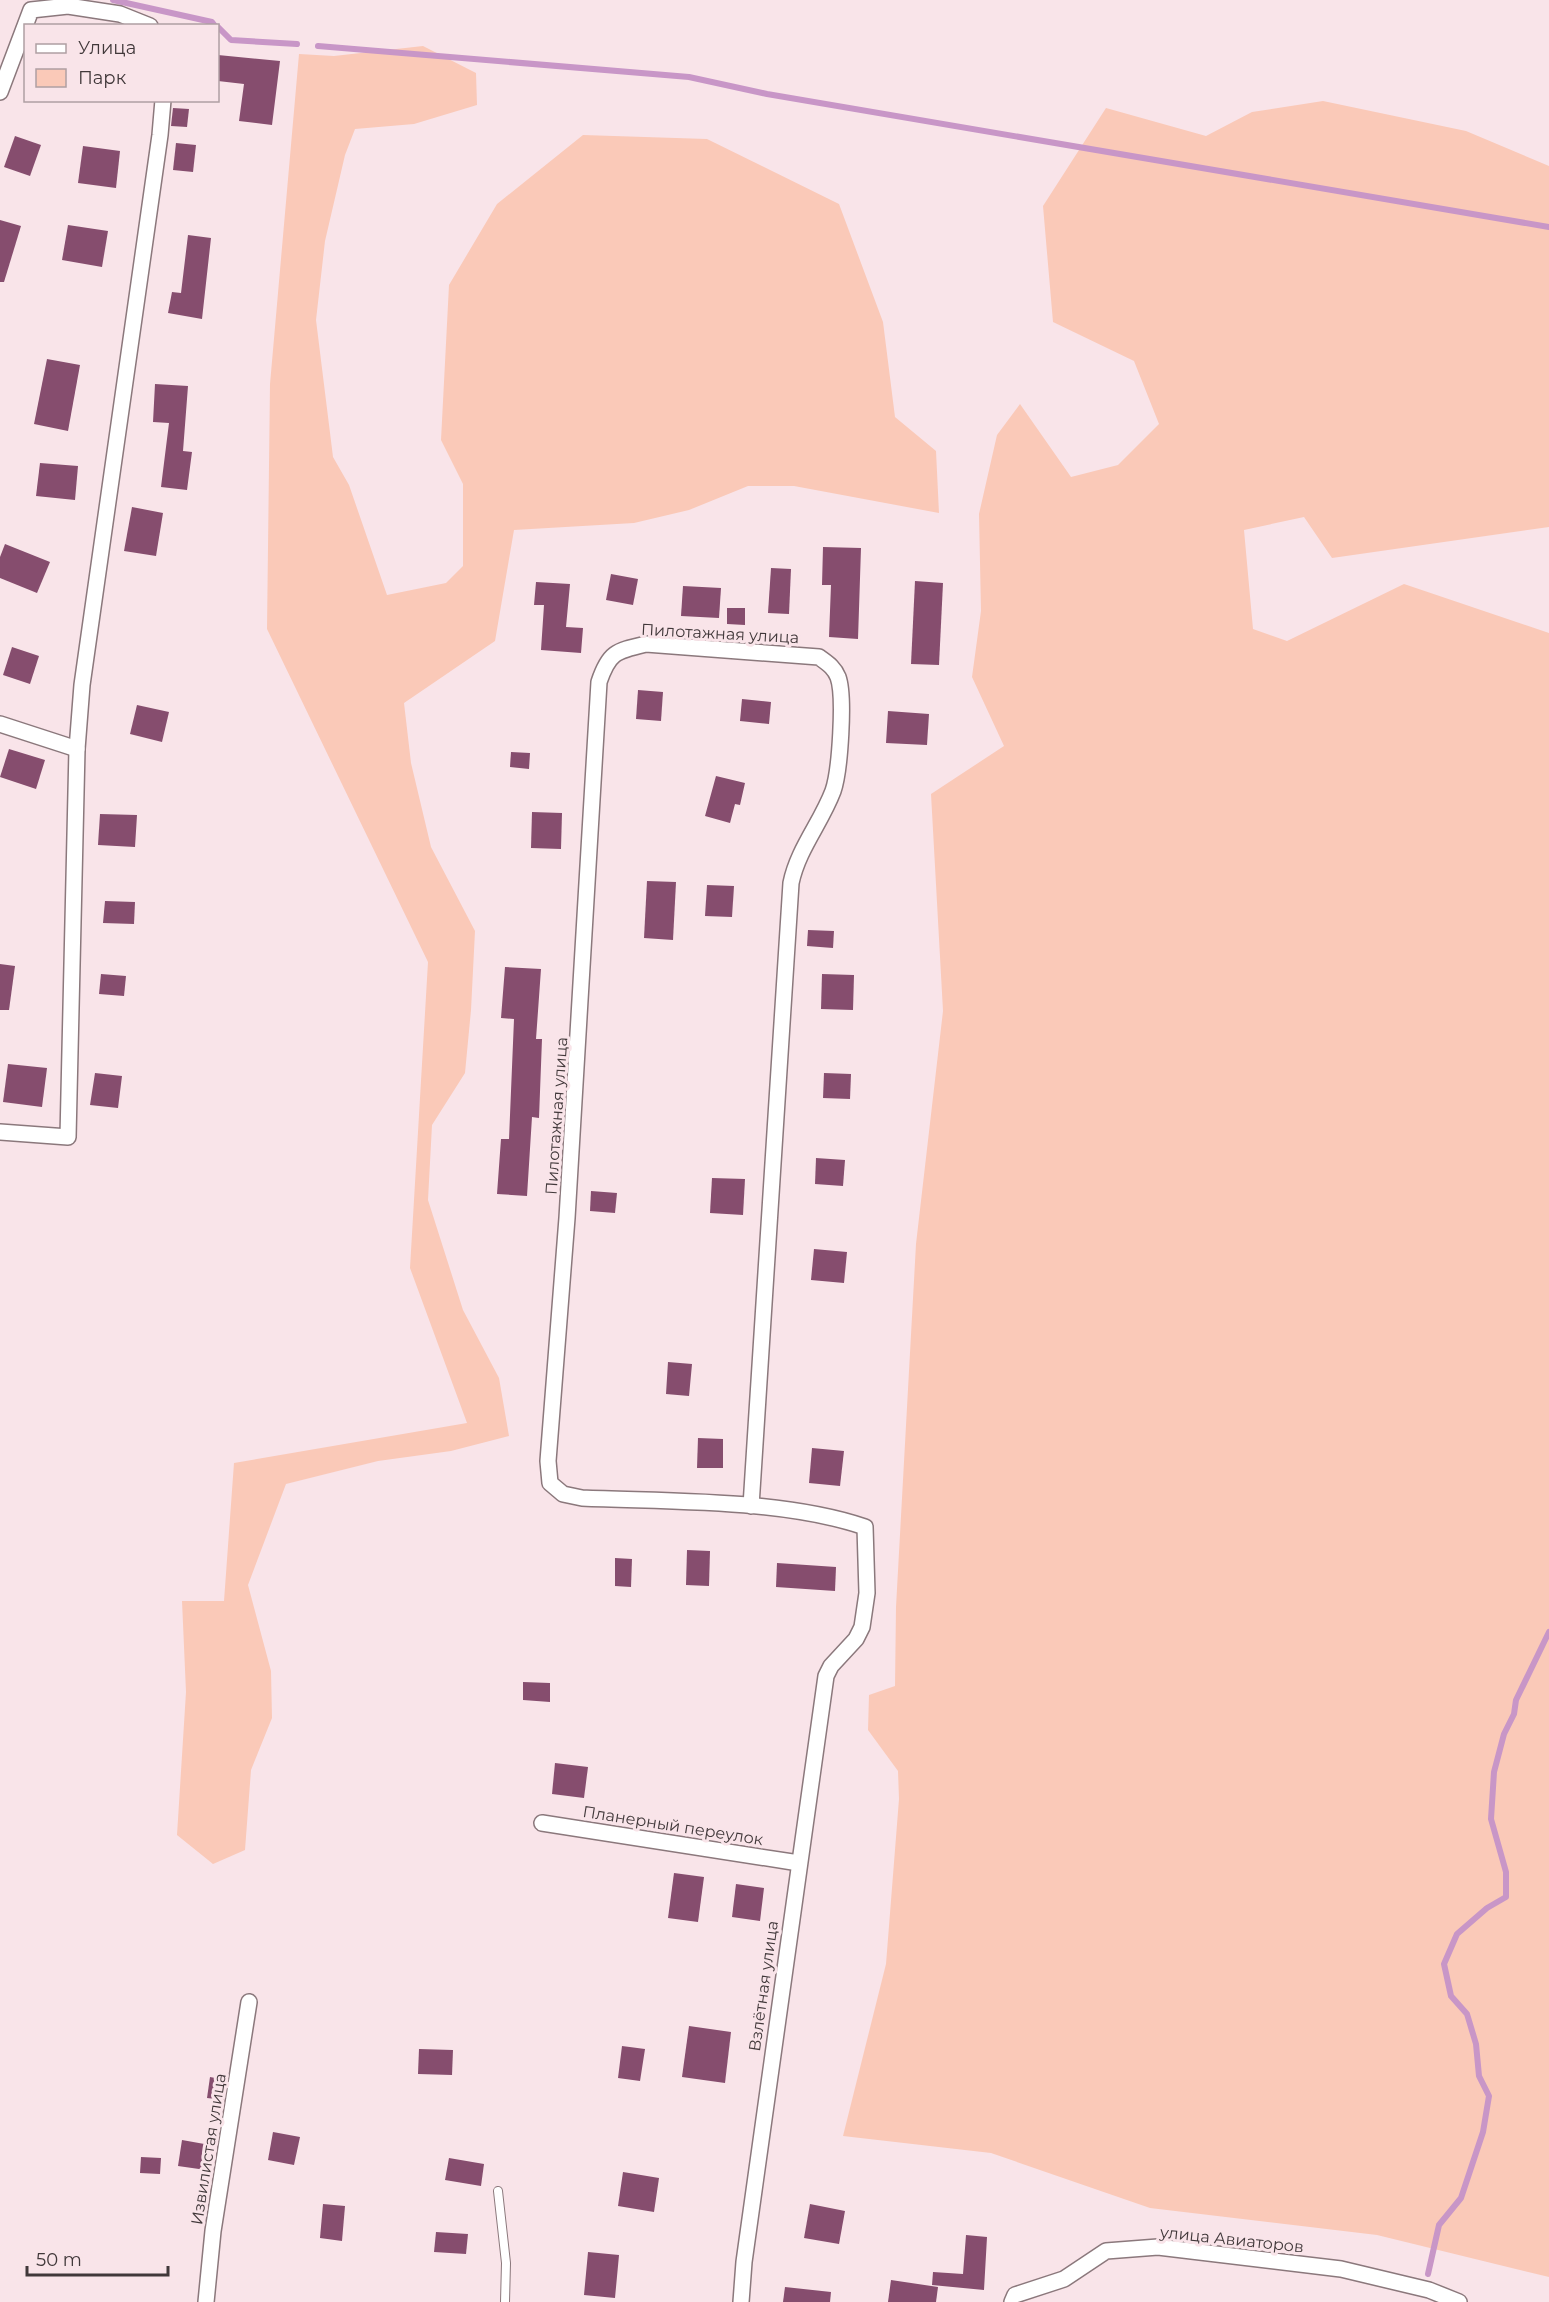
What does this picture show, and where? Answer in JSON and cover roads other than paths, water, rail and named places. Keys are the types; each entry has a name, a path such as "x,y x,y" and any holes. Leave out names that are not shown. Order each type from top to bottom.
{"street":[{"path":"26,24 31,10 68,6 120,14 145,24"},
{"path":"0,92 24,29"},
{"path":"0,1132 68,1137 77,749 82,685 163,102"},
{"name":"Пилотажная улица","path":"751,1506 791,883 794,868 833,790 841,704 839,679 833,668 819,657 646,644 618,650 605,664 599,682 567,1218 548,1461 550,1483 563,1494 582,1498 751,1506 839,1518 866,1527 867,1593 862,1627 856,1640 831,1666 826,1676"},
{"path":"0,724 77,749"},
{"name":"Взлётная улица","path":"741,2302 798,1863 826,1676"},
{"name":"Планерный переулок","path":"542,1823 798,1863"},
{"name":"Извилистая улица","path":"206,2302 213,2231 249,2002"},
{"name":"улица Авиаторов","path":"1012,2302 1015,2295 1064,2278 1106,2251 1158,2247 1341,2270 1429,2290 1460,2302"}],"lane":[{"path":"498,2191 506,2263 506,2302"}],"waterway":[{"path":"113,0 214,24"},
{"path":"219,28 231,40 297,44"},
{"path":"318,46 689,77 767,94 1549,227"},
{"path":"1428,2274 1439,2225 1461,2198 1483,2132 1489,2096 1479,2076 1476,2044 1467,2014 1451,1996 1444,1964 1457,1934 1487,1908 1506,1897 1506,1872 1491,1819 1494,1772 1504,1734 1514,1714 1516,1700 1549,1632"}]}
